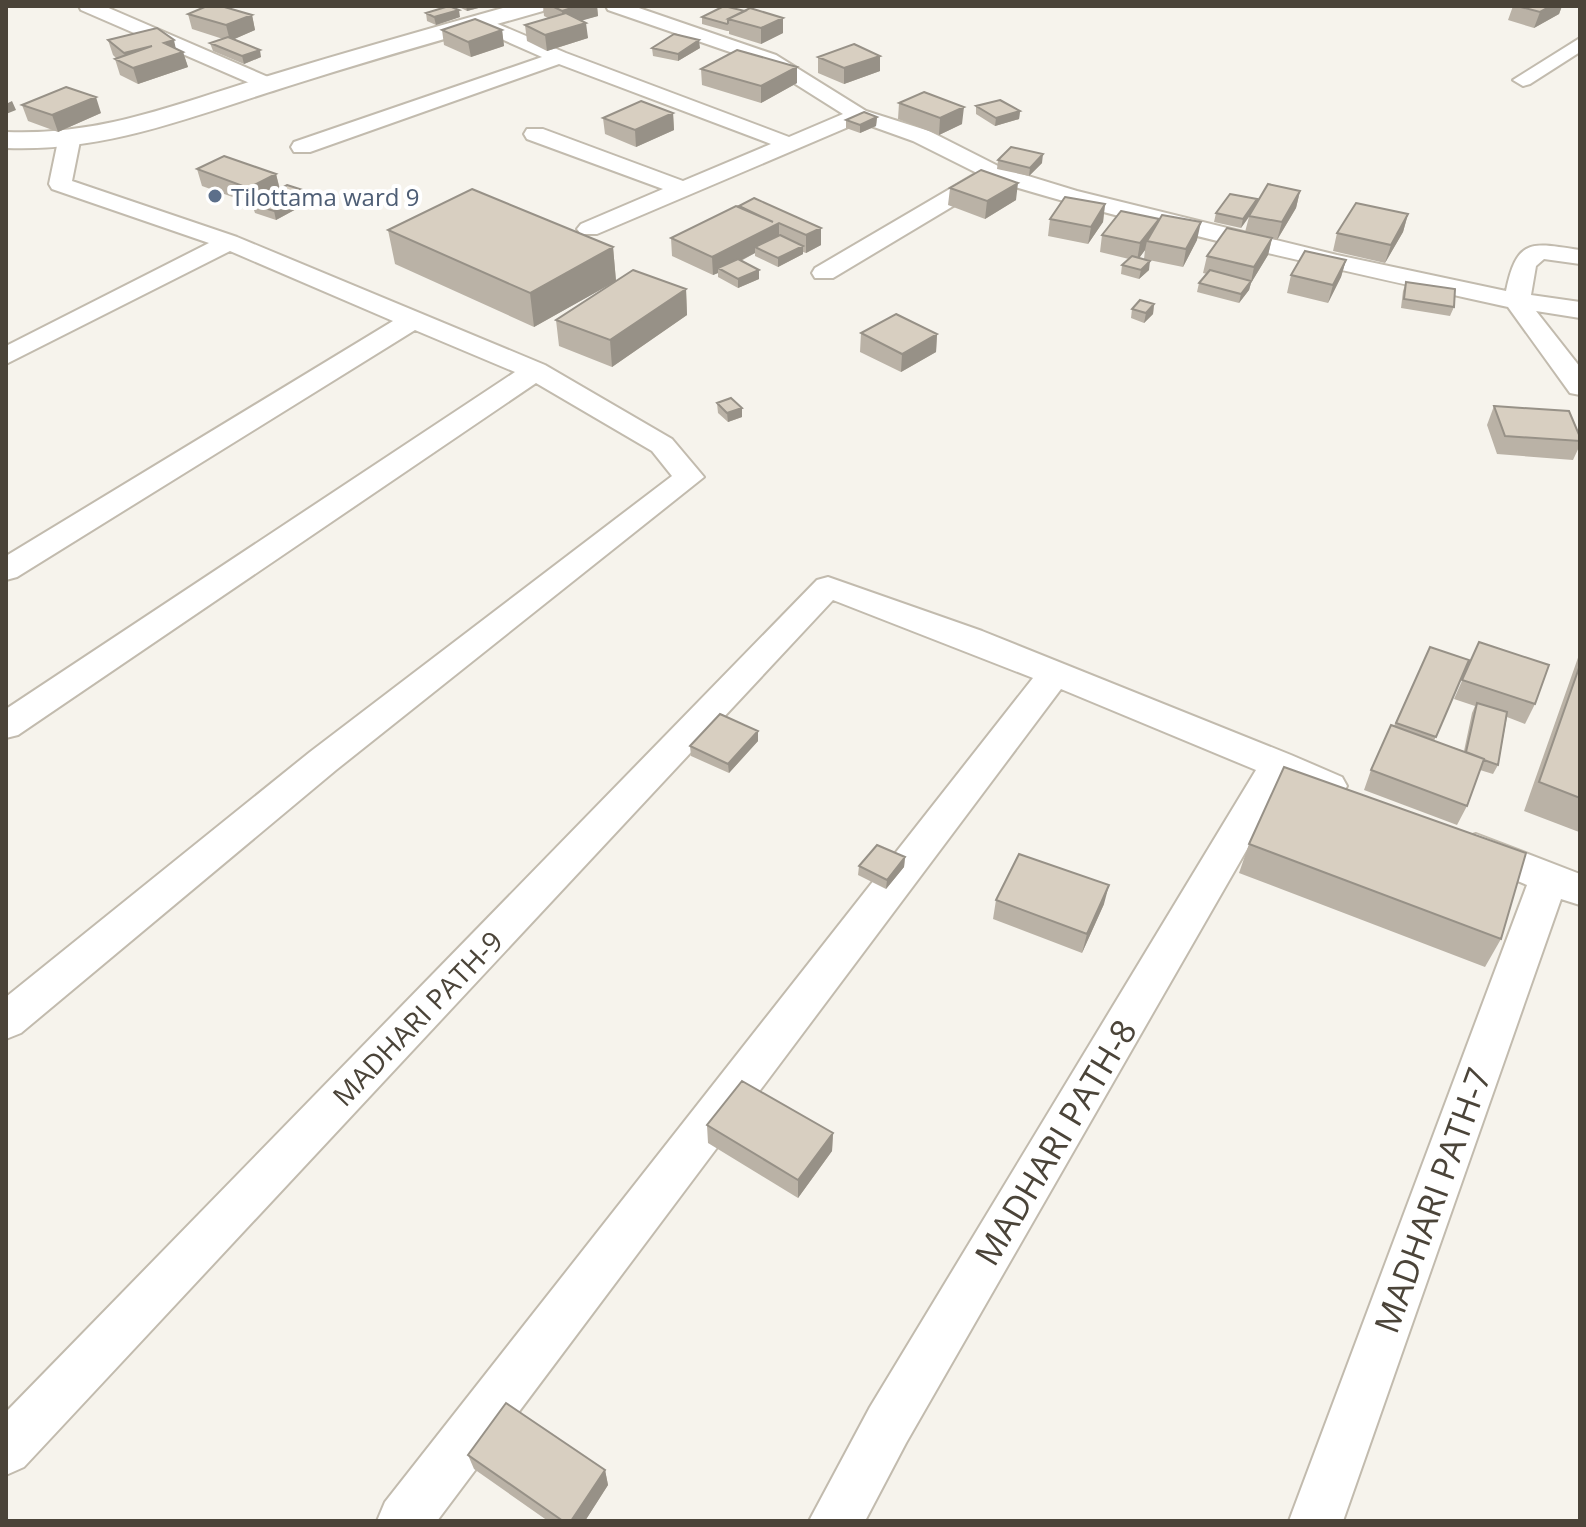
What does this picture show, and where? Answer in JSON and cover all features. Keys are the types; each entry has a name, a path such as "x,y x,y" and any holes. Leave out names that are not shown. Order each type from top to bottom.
{"street":[{"path":"88,6 268,84"},
{"path":"6,140 69,141 148,125 268,84 533,6"},
{"path":"615,6 769,59 859,115 921,136 994,173 1069,196 1337,262 1517,301 1580,310"},
{"path":"479,22 559,57 789,144"},
{"path":"1523,80 1580,44"},
{"path":"302,147 559,57"},
{"path":"589,229 859,115"},
{"path":"535,134 683,189"},
{"path":"6,1021 323,761 689,477 662,445 535,371 229,242 60,184 69,141"},
{"path":"824,273 994,173"},
{"path":"6,356 229,242"},
{"path":"1580,257 1539,251 1524,264 1517,301 1531,327 1565,362 1580,387"},
{"path":"6,570 414,319"},
{"path":"6,726 535,371"},
{"name":"MADHARI PATH-9","path":"6,1449 828,587 1055,673"},
{"path":"404,1521 1055,673 1363,800"},
{"name":"MADHARI PATH-8","path":"836,1521 888,1425 1278,764"},
{"path":"1449,836 1564,884"},
{"name":"MADHARI PATH-7","path":"1316,1521 1564,884"}],"building":[{"path":"207,6 221,6 252,15 226,25 188,14"},
{"path":"449,6 459,10 434,17 426,13"},
{"path":"552,6 578,6 562,11"},
{"path":"724,6 745,11 728,19 727,24 702,17"},
{"path":"1517,6 1551,6 1540,12"},
{"path":"750,8 783,18 761,28 728,19"},
{"path":"566,13 586,23 545,35 525,25"},
{"path":"475,19 502,30 468,42 442,30"},
{"path":"157,28 174,40 164,43 183,52 133,68 115,59 152,46 124,53 108,40"},
{"path":"674,34 699,40 678,54 652,48"},
{"path":"228,37 260,50 242,56 210,43"},
{"path":"854,44 880,56 844,68 818,57"},
{"path":"737,50 797,67 761,86 701,69"},
{"path":"66,87 96,97 52,115 22,105"},
{"path":"924,92 964,107 940,118 899,103"},
{"path":"1000,100 1020,111 996,118 976,106"},
{"path":"641,101 673,113 635,130 603,118"},
{"path":"864,112 877,117 860,125 846,120"},
{"path":"1011,147 1043,154 1030,168 998,160"},
{"path":"224,156 276,174 248,188 197,169"},
{"path":"981,170 1018,183 987,201 950,188"},
{"path":"1268,184 1300,191 1282,222 1249,216"},
{"path":"287,185 309,192 274,211 252,204"},
{"path":"472,189 613,247 530,293 388,230"},
{"path":"1230,194 1257,199 1243,219 1216,213"},
{"path":"1065,197 1105,204 1091,227 1050,219"},
{"path":"754,198 821,228 806,235 779,223 712,257 671,238 736,206 773,222 739,206"},
{"path":"1356,203 1408,214 1391,245 1337,233"},
{"path":"1121,211 1159,219 1140,243 1102,235"},
{"path":"1162,215 1201,222 1186,249 1147,241"},
{"path":"1227,228 1272,238 1254,267 1207,256"},
{"path":"780,235 803,246 778,258 755,247"},
{"path":"1305,251 1346,260 1333,285 1291,275"},
{"path":"1132,256 1150,261 1141,270 1122,265"},
{"path":"738,259 759,270 738,279 718,268"},
{"path":"633,270 686,289 610,340 556,320"},
{"path":"1210,270 1251,281 1241,294 1199,283"},
{"path":"1406,282 1455,289 1454,307 1404,299"},
{"path":"1140,300 1154,304 1146,313 1132,309"},
{"path":"896,314 937,334 902,354 861,333"},
{"path":"731,398 742,408 727,413 717,403"},
{"path":"1494,406 1569,411 1580,441 1505,436"},
{"path":"1479,642 1549,665 1535,704 1462,680"},
{"path":"1430,647 1469,660 1436,737 1396,723"},
{"path":"1580,665 1580,798 1539,782"},
{"path":"1477,703 1507,712 1498,765 1466,752"},
{"path":"720,714 758,731 728,764 690,746"},
{"path":"1391,725 1484,759 1467,806 1371,770"},
{"path":"1284,767 1526,853 1501,939 1249,844"},
{"path":"877,845 905,857 887,880 859,866"},
{"path":"1019,854 1109,885 1087,934 996,900"},
{"path":"742,1081 833,1133 798,1180 707,1125"},
{"path":"506,1403 605,1470 571,1521 563,1521 468,1455"}],"place":[{"name":"Tilottama ward 9","path":"215,196"}]}
